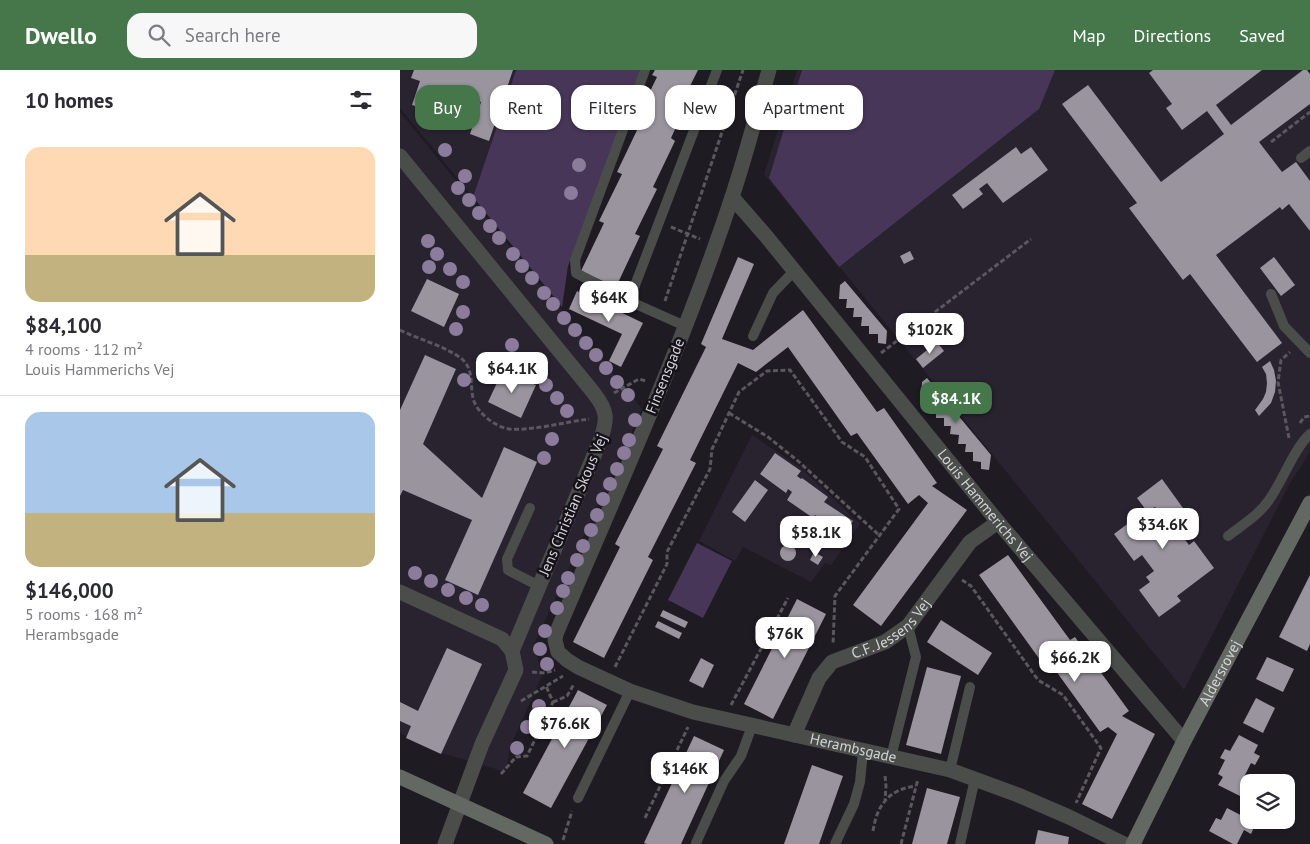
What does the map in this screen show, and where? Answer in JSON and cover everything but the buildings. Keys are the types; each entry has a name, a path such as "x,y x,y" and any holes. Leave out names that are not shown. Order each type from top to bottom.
{"street":[{"name":"Finsensgade","path":"573,664 558,652 555,640 556,634 662,387 732,197 770,70"},
{"name":"Jens Christian Skous Vej","path":"400,156 598,398 607,416 605,429 512,651"},
{"name":"Louis Hammerichs Vej","path":"732,197 998,522 1184,742"},
{"name":"Aldersrovej","path":"1133,844 1184,742 1310,503"},
{"name":"C.F. Jessens Vej","path":"794,735 819,678 832,662 885,642 908,626 970,542 998,522"},
{"path":"400,592 502,639 512,651 516,670 482,744 445,844"},
{"name":"Herambsgade","path":"573,664 630,691 695,713 950,770 1018,795 1124,844"},
{"path":"400,777 546,844"}],"lane":[{"path":"646,70 574,260 576,274 660,316 685,326"},
{"path":"629,301 717,70"},
{"path":"1301,158 1310,151"},
{"path":"753,336 774,293 794,271"},
{"path":"1271,294 1284,326 1310,353"},
{"path":"1228,536 1257,514 1268,501 1293,458 1310,434"},
{"path":"530,508 507,559 508,570 539,586"},
{"path":"891,757 916,657 908,626"},
{"path":"950,770 970,686"},
{"path":"578,798 630,691"},
{"path":"696,844 724,781 741,756 752,726"},
{"path":"835,844 854,804 860,782 863,751"},
{"path":"960,844 975,779"}],"path":[{"path":"660,316 744,70"},
{"path":"1271,142 1310,112"},
{"path":"659,222 715,245"},
{"path":"868,362 1031,239"},
{"path":"400,330 447,351 462,360 470,369 475,407 488,419 507,429 607,416"},
{"path":"1289,439 1278,382 1281,360 1300,342"},
{"path":"608,681 667,564 667,552 710,469 712,449 739,392 767,370 790,370 842,442 865,457 899,508 835,596 832,662"},
{"path":"618,389 627,384"},
{"path":"729,413 768,437 798,461 880,536"},
{"path":"949,570 971,586 1038,680 1062,695 1101,748 1069,817"},
{"path":"724,719 788,598"},
{"path":"516,670 545,673 573,664"},
{"path":"521,701 546,686 573,664"},
{"path":"546,686 553,702"},
{"path":"501,774 516,757 527,756 553,702 567,696 569,692"},
{"path":"645,818 695,713"},
{"path":"901,844 922,764"},
{"path":"885,776 885,801"},
{"path":"873,831 877,813 885,801 899,790 916,786"},
{"path":"561,844 572,812"}],"shaded area":[{"path":"400,70 516,70 511,85 490,85 490,130 496,130 473,197 418,130 480,130 480,85 415,85 415,126 400,108"},
{"path":"516,70 640,70 634,85 571,85 571,130 618,130 568,266 562,307 473,197 496,130 561,130 561,85 511,85"},
{"path":"797,70 1307,70 1310,73 1310,452 1289,485 1184,690 764,174 778,130 863,130 863,85 792,85"},
{"path":"802,70 1055,70 1039,109 839,267 769,178 784,130 863,130 863,85 797,85"},
{"path":"400,112 642,409 534,645 542,676 510,747 506,772 438,752 400,733"},
{"path":"752,435 800,467 860,524 831,565 825,563 811,582 743,547 735,561 699,541"},
{"path":"697,543 732,561 703,618 668,600"}]}
